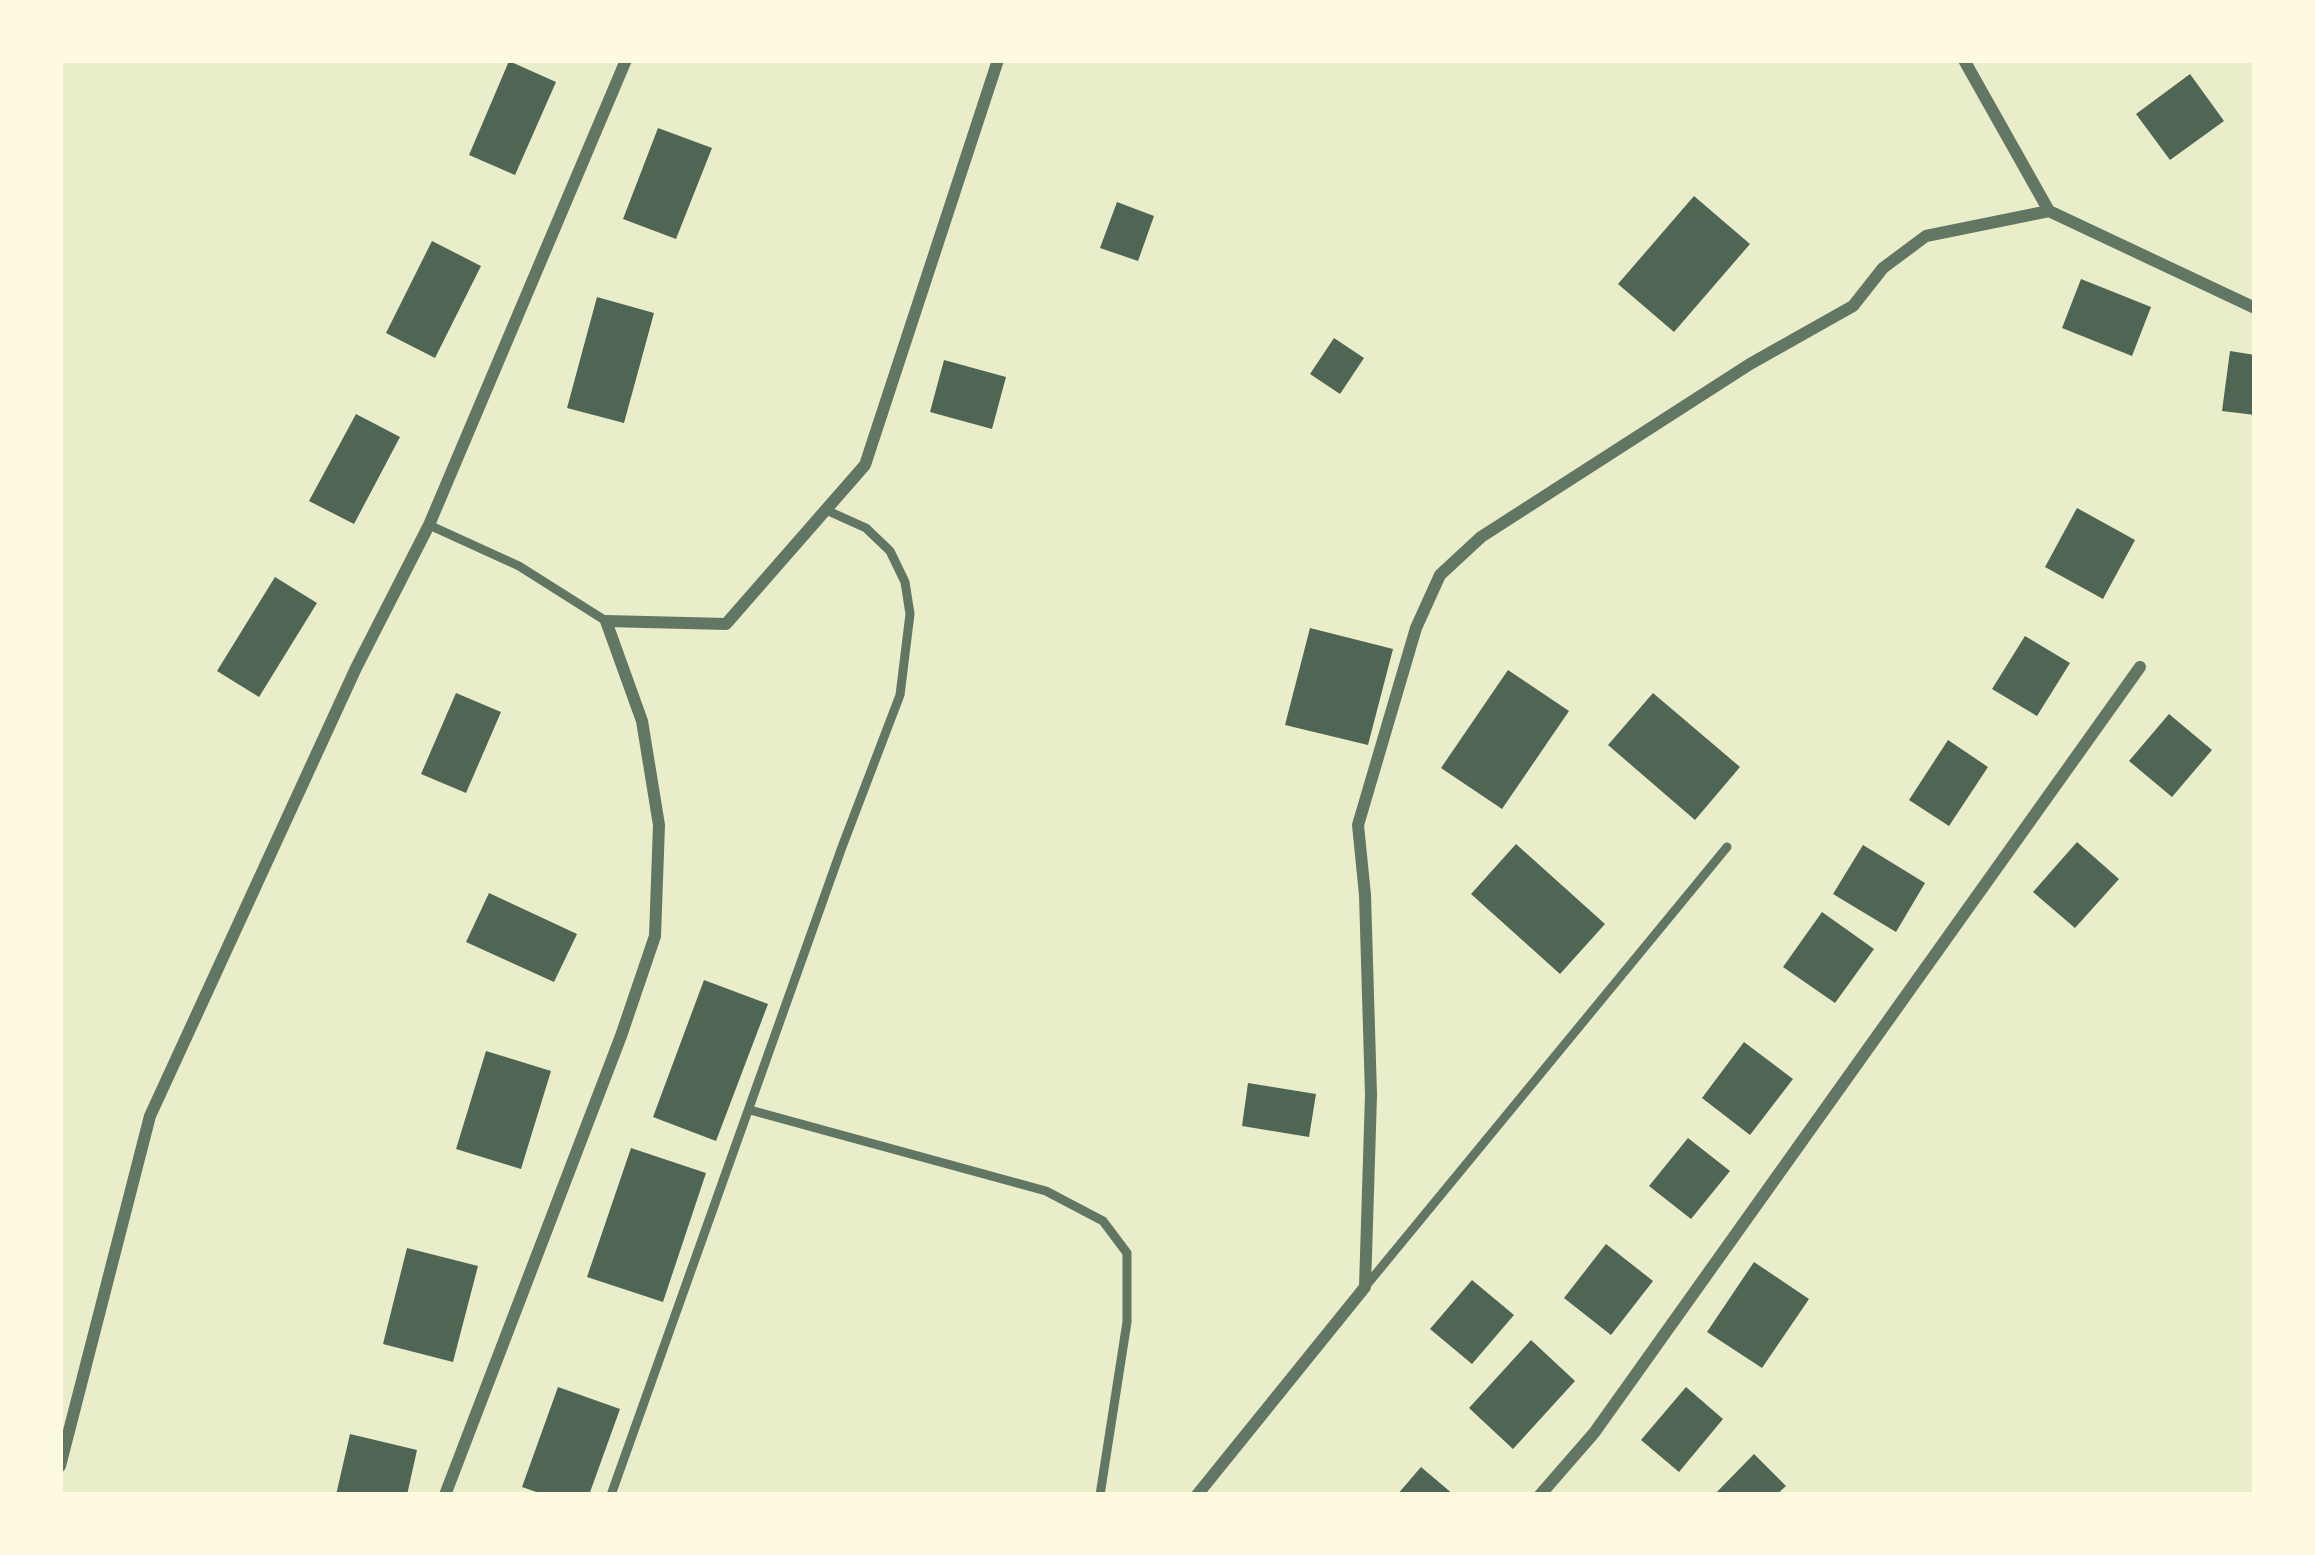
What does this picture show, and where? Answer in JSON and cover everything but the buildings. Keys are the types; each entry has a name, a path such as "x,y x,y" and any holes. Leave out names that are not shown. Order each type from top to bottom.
{"street":[{"path":"60,1466 150,1116 356,668 429,525 626,60"},
{"path":"445,1495 655,936 659,824 641,721 606,620 726,624 865,465 998,60"},
{"path":"1964,60 2049,211 2255,308"},
{"path":"1197,1495 1365,1287 1371,1095 1358,825 1416,628 1440,575 1481,537 1750,364 1853,305 1883,268 1927,236 2049,211"},
{"path":"1540,1495 1608,1414 2140,667"}],"lane":[{"path":"611,1495 842,847 901,695 910,614 905,581 890,551 866,528 826,510"},
{"path":"429,525 519,566 606,620"},
{"path":"1365,1287 1727,847"},
{"path":"750,1110 1046,1191 1103,1221 1127,1253 1127,1322 1100,1495"}]}
